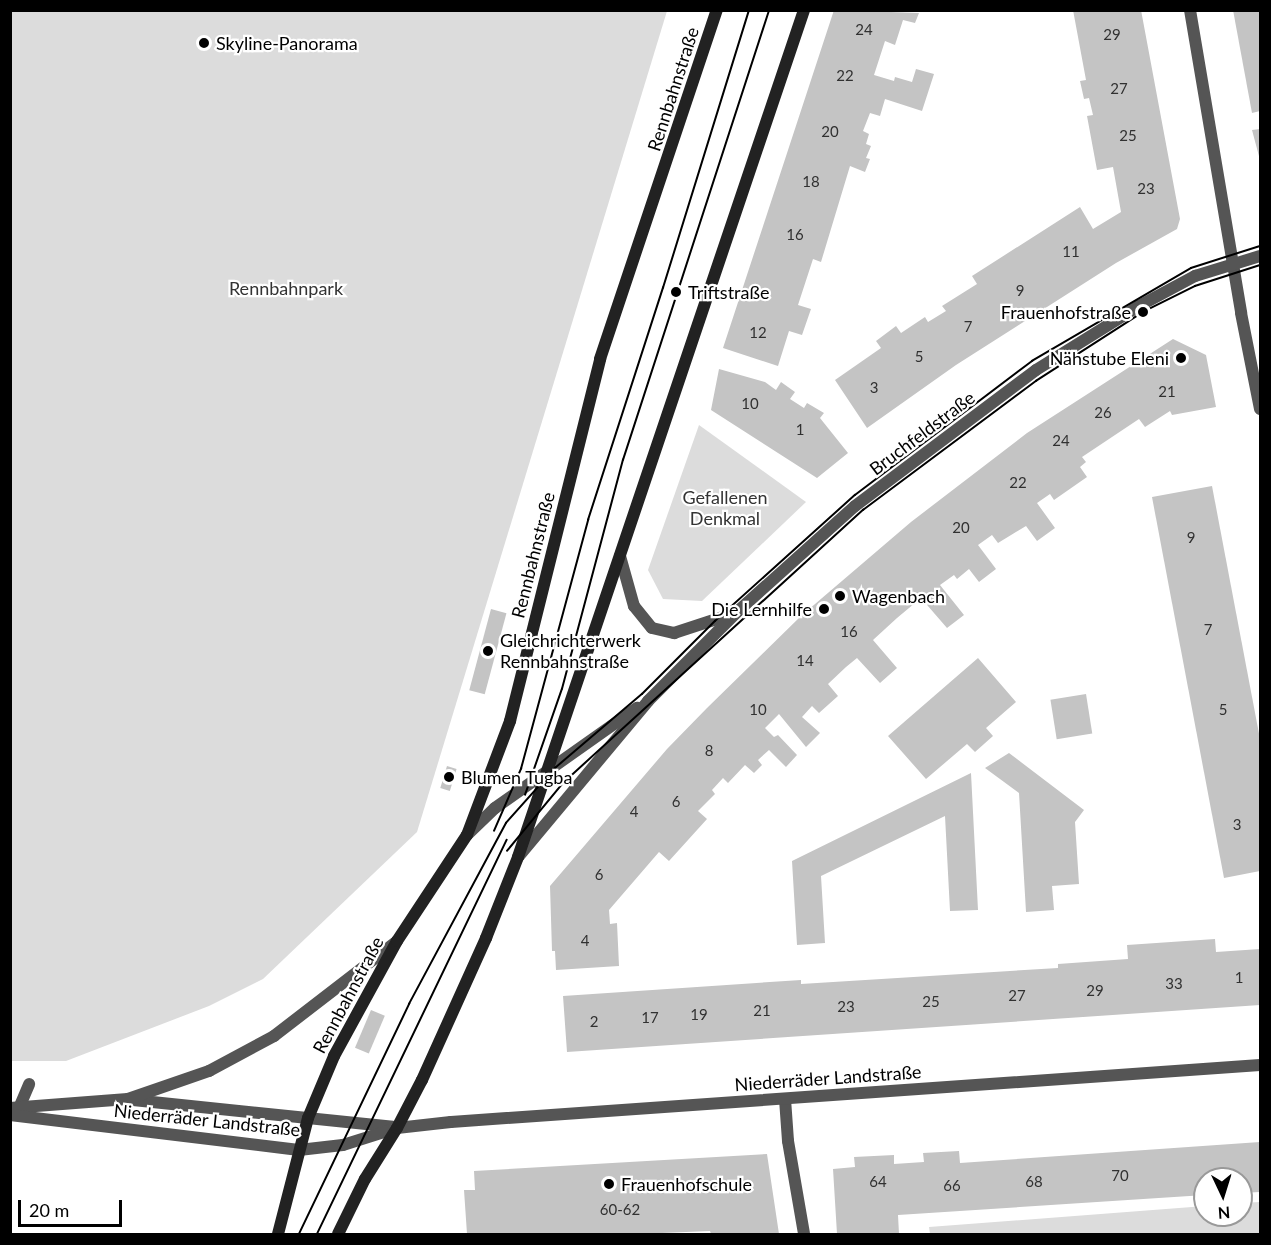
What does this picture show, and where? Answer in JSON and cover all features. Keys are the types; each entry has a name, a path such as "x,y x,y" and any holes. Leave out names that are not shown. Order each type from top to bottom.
{"main road":[{"name":"Rennbahnstraße","path":"278,1234 293,1184 308,1118 342,1040 397,941 467,835 510,721 600,358 717,10"},
{"path":"338,1234 365,1179 397,1128 422,1080 486,938 518,857 804,10"}],"street":[{"path":"1190,10 1260,409"},
{"name":"Bruchfeldstraße","path":"518,857 648,701 738,611 855,506 1036,370 1151,298 1195,276 1260,256"},
{"path":"620,556 634,606 652,628 674,633 738,611"},
{"name":"Bruchfeldstraße","path":"467,835 495,808 648,701"},
{"name":"Niederräder Landstraße","path":"128,1100 209,1071 274,1036 397,941"},
{"name":"Niederräder Landstraße","path":"13,1110 128,1100 397,1128 1260,1065"},
{"path":"13,1110 29,1084"},
{"path":"785,1099 788,1141 804,1234"},
{"name":"Niederräder Landstraße","path":"13,1110 299,1150 343,1145 397,1128"}],"green space":[{"name":"Rennbahnpark","path":"11,10 667,11 417,832 263,979 209,1006 66,1061 11,1061"},
{"name":"Gefallenen Denkmal","path":"699,425 806,502 702,601 663,599 648,570"},
{"path":"1253,1202 1260,1202 1260,1234 930,1234 929,1227 1193,1207 1193,1227 1253,1227"}],"building":[{"path":"834,10 919,13 915,23 903,20 895,45 885,41 874,75 894,81 895,77 912,82 916,69 934,74 922,111 885,99 880,116 870,113 863,131 869,134 866,144 871,146 866,158 870,159 865,172 850,166 821,262 813,259 798,305 811,309 802,335 789,331 778,366 723,348"},
{"path":"1073,10 1141,10 1180,219 1177,229 1116,263 956,365 867,428 835,380 881,348 876,341 896,326 901,333 925,317 928,322 946,311 942,306 977,284 972,276 1080,207 1093,229 1121,212 1113,167 1097,170 1087,116 1093,115 1089,98 1084,99 1080,81 1086,80"},
{"path":"1233,10 1260,10 1260,111 1252,113"},
{"path":"1260,129 1260,160 1252,130"},
{"path":"1173,339 1206,355 1216,407 1172,415 1170,411 1145,427 1139,419 1082,457 1086,462 1080,467 1087,477 1054,500 1050,494 1037,503 1055,528 1037,541 1026,526 998,543 992,535 978,545 996,569 979,582 969,569 957,579 954,575 940,585 964,615 947,628 921,598 897,618 873,640 897,668 880,683 857,658 846,667 828,684 838,696 819,713 812,706 802,717 820,733 806,747 779,714 765,728 774,737 778,735 797,755 786,767 769,750 758,760 762,765 754,773 745,765 728,783 723,778 712,790 715,794 698,811 707,819 669,861 659,852 609,910 610,924 617,923 619,966 556,970 555,951 552,951 550,886 667,749 707,708 801,616 911,522 1027,433"},
{"path":"719,369 765,382 776,390 781,382 795,392 790,399 804,408 807,403 824,413 820,418 848,453 817,478 711,410"},
{"path":"1212,486 1260,739 1260,871 1224,878 1152,497"},
{"name":"Gleichrichterwerk Rennbahnstraße","path":"491,609 506,613 485,694 469,690"},
{"path":"978,658 1016,702 986,728 993,736 975,752 967,744 926,779 888,736"},
{"path":"1086,694 1092,734 1057,739 1050,700"},
{"path":"1009,753 1084,810 1075,822 1079,884 1052,886 1054,910 1026,912 1019,793 985,768"},
{"path":"447,766 457,769 450,791 440,788"},
{"path":"971,773 978,910 950,911 945,816 821,876 825,943 797,945 792,861"},
{"path":"1215,939 1216,952 1260,949 1260,1005 567,1052 563,996 801,980 801,984 1058,968 1058,964 1128,959 1127,945"},
{"path":"371,1010 385,1016 369,1054 355,1048"},
{"path":"1260,1142 1260,1192 1253,1192 1253,1167 1193,1167 1193,1196 898,1215 899,1234 837,1234 833,1169 855,1167 854,1157 894,1155 894,1164 924,1162 923,1153 959,1151 960,1163"},
{"name":"Frauenhofschule","path":"767,1154 779,1234 711,1234 710,1231 638,1234 467,1234 464,1190 475,1190 474,1171"}],"tram line":[{"path":"494,831 521,769 588,520 749,10"},
{"path":"525,795 562,689 623,460 769,10"},
{"path":"299,1234 409,1004 506,823 555,768 642,694 715,621 855,495 1032,361 1191,268 1260,246"},
{"path":"507,851 563,783 863,510 1036,381 1143,312 1195,286 1260,265"},
{"path":"317,1234 507,840"}],"place":[{"name":"Skyline-Panorama","path":"204,43"},
{"name":"Triftstraße","path":"676,292"},
{"name":"Frauenhofstraße","path":"1143,312"},
{"name":"Nähstube Eleni","path":"1181,358"},
{"name":"Wagenbach","path":"840,596"},
{"name":"Die Lernhilfe","path":"824,609"},
{"name":"Gleichrichterwerk Rennbahnstraße","path":"488,651"},
{"name":"Blumen Tugba","path":"449,777"},
{"name":"Frauenhofschule","path":"609,1184"}]}
